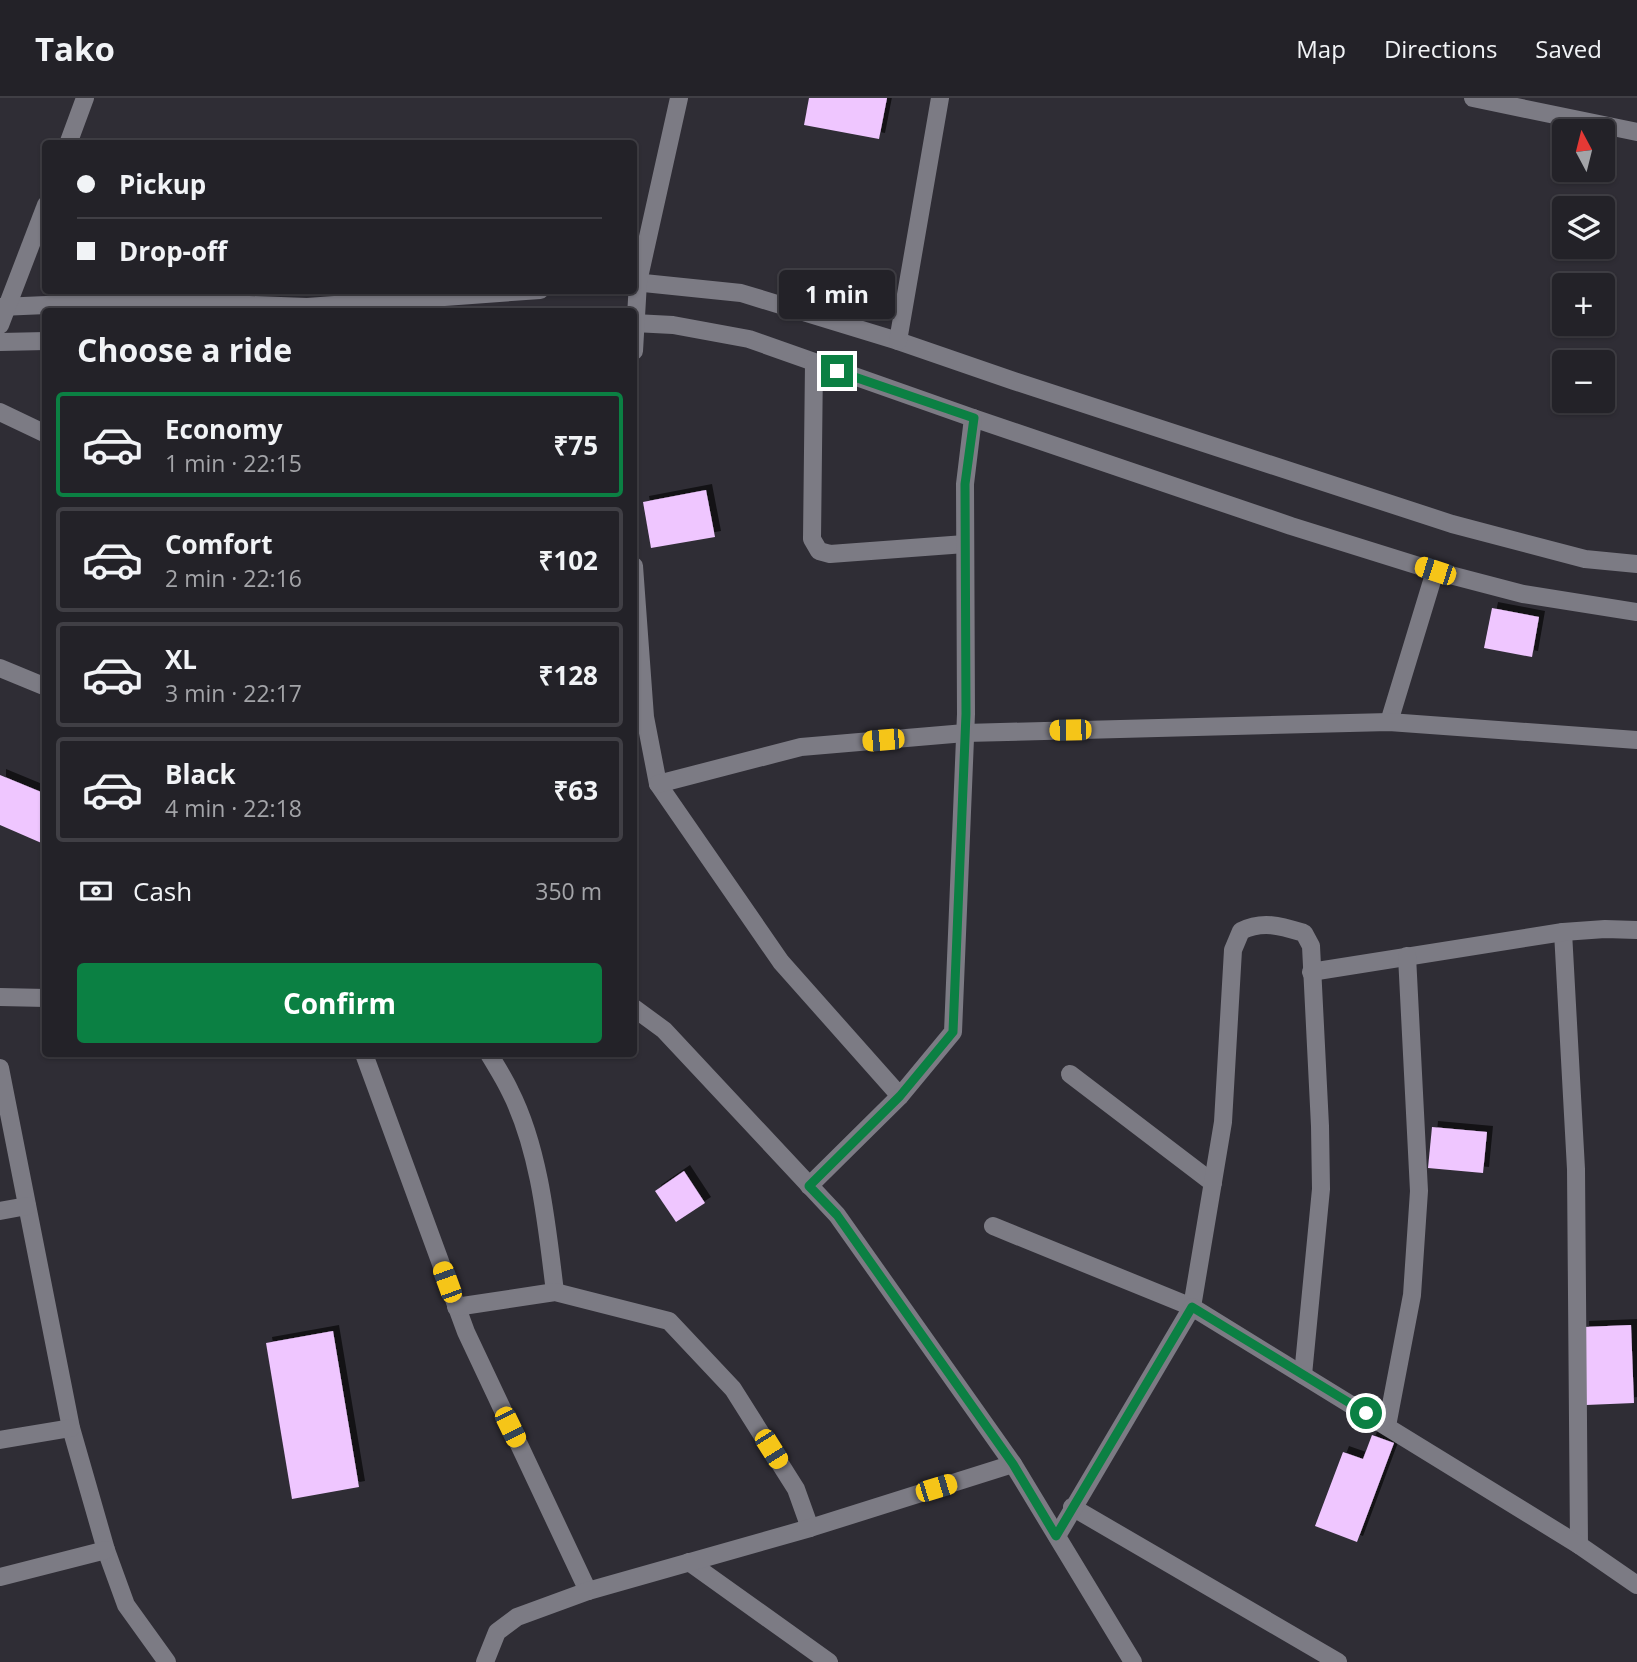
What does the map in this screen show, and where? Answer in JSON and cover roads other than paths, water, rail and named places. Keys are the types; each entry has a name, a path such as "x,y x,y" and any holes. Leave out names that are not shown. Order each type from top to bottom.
{"street":[{"path":"69,140 85,98"},
{"path":"637,278 679,98"},
{"path":"898,341 940,98"},
{"path":"1474,98 1637,132"},
{"path":"0,325 4,307 42,215"},
{"path":"637,282 741,293 898,341 1026,386 1452,524 1585,559 1637,564"},
{"path":"4,307 139,301 307,307 485,294"},
{"path":"637,323 673,325 749,339 1291,526 1435,571 1523,594 1637,612"},
{"path":"0,342 42,341"},
{"path":"814,363 812,539 819,551 830,554 965,544"},
{"path":"0,412 42,431"},
{"path":"809,1186 900,1096 953,1032 965,733 965,484 974,418"},
{"path":"1389,722 1435,571"},
{"path":"637,655 639,714 658,784 781,962 900,1096"},
{"path":"0,668 42,685"},
{"path":"658,784 801,747 965,733 1389,722 1637,740"},
{"path":"1056,1536 1192,1307 1223,1122 1233,950 1241,931 1253,925 1273,924 1304,933 1311,946 1321,1126 1321,1189 1303,1375"},
{"path":"1311,972 1563,932 1637,930"},
{"path":"1563,932 1576,1169 1579,1545"},
{"path":"1387,1426 1412,1295 1419,1191 1407,956"},
{"path":"0,997 42,998"},
{"path":"637,1010 664,1030 837,1215 1013,1464 1133,1662"},
{"path":"365,1057 466,1332 588,1591"},
{"path":"491,1057 511,1093 532,1152 545,1214 555,1292"},
{"path":"0,1068 71,1428 106,1550 126,1605 167,1662"},
{"path":"1070,1074 1213,1183"},
{"path":"0,1212 27,1206"},
{"path":"993,1226 1192,1307 1579,1545 1637,1585"},
{"path":"456,1307 555,1292 669,1321 733,1389 796,1489 810,1528"},
{"path":"0,1440 71,1428"},
{"path":"485,1662 497,1632 517,1617 588,1591 810,1528 1013,1464"},
{"path":"1072,1507 1338,1662"},
{"path":"0,1577 106,1550"},
{"path":"689,1562 829,1662"}]}
